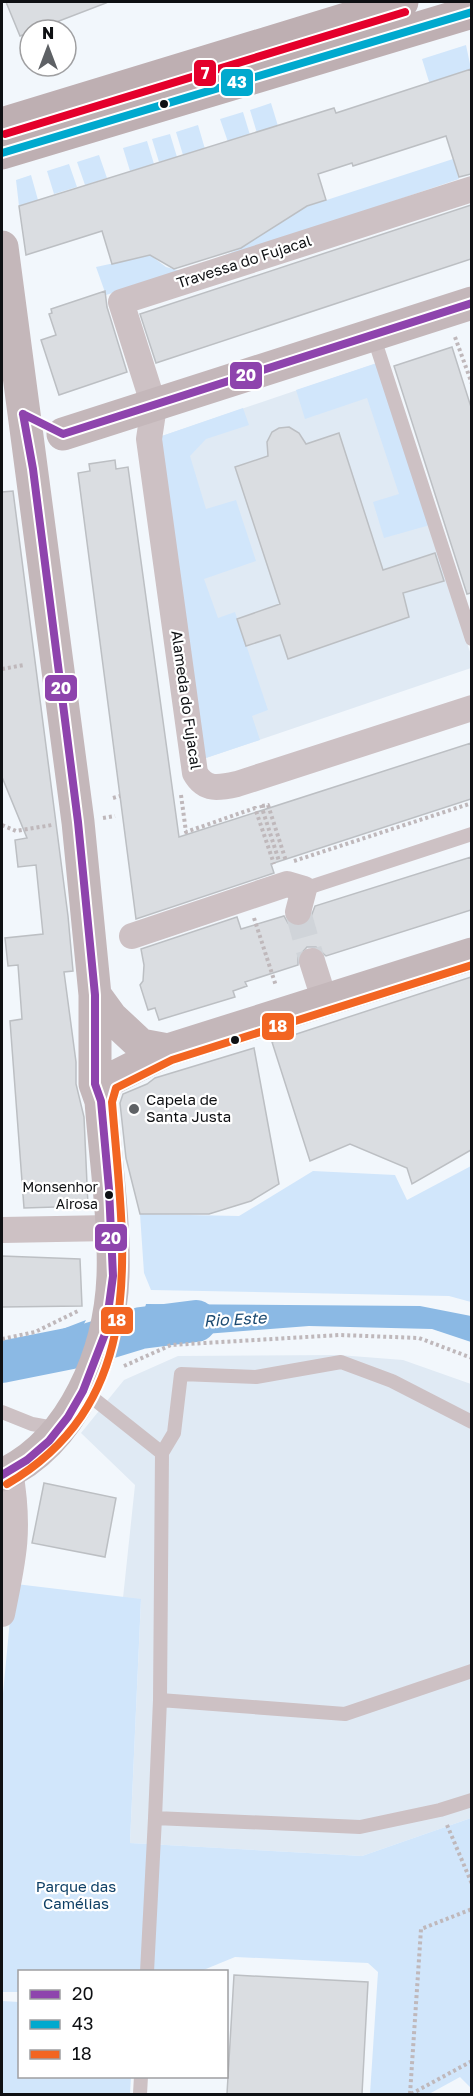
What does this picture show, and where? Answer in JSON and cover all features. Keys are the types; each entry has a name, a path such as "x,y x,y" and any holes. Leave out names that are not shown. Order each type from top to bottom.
{"main road":[{"path":"2,124 402,2"},
{"path":"2,153 471,12"},
{"path":"2,247 4,278 33,469 78,822 95,994 95,1084 101,1101 113,1274 102,1337 84,1390 61,1429 6,1473"},
{"path":"33,469 63,434 471,306"},
{"path":"23,414 63,434"},
{"path":"101,1101 107,1081 168,1050 471,954"},
{"path":"95,994 111,1017 141,1045 168,1050"}],"street":[{"name":"Travessa do Fujacal","path":"154,406 121,302 471,189"},
{"name":"Alameda do Fujacal","path":"154,406 149,439 196,776 201,782 215,789 237,784 471,708"},
{"path":"132,936 248,897 293,888"},
{"path":"312,960 325,1002"},
{"path":"2,1230 111,1228"},
{"path":"2,1614 17,1541 16,1507 6,1473"}],"lane":[{"path":"373,335 471,639"},
{"path":"293,888 471,834"},
{"path":"147,1970 160,1700 162,1453 174,1433 181,1374 256,1377 341,1362 392,1381 471,1422"},
{"path":"84,1390 162,1453"},
{"path":"2,1412 32,1424 61,1429"},
{"path":"160,1700 345,1714 471,1671"},
{"path":"155,1818 360,1827 440,1810 471,1800"},
{"path":"140,2094 141,2078"}],"path":[{"path":"456,342 471,384"},
{"path":"2,669 24,665"},
{"path":"196,776 180,786 186,832 255,808 276,871 285,876 293,888"},
{"path":"113,798 120,796"},
{"path":"293,888 262,806 268,805 287,863 471,803"},
{"path":"2,825 16,831 53,825"},
{"path":"248,897 276,986"},
{"path":"2,1339 35,1332 102,1337 122,1367 171,1345 340,1335 419,1338 471,1358"},
{"path":"440,1810 471,1884"},
{"path":"471,1909 421,1929 410,2094 471,2061"}],"shaded area":[{"path":"377,363 471,655 471,668 203,759 159,437"},
{"path":"339,1355 403,1360 471,1384 471,1818 362,1856 130,1843 141,1600 123,1598 135,1485 81,1433 124,1380 178,1356"}],"green space":[{"path":"466,45 471,69 443,78 443,127 422,59"},
{"path":"271,103 278,126 257,133 250,110"},
{"path":"243,112 250,135 228,142 220,119"},
{"path":"198,125 205,149 183,155 176,132"},
{"path":"170,134 177,157 159,162 152,139"},
{"path":"147,141 154,164 130,171 123,148"},
{"path":"99,155 107,178 85,185 77,162"},
{"path":"453,159 459,179 196,268 239,249 302,208"},
{"path":"69,164 77,187 54,194 47,171"},
{"path":"31,175 38,200 19,206 16,180"},
{"path":"146,252 166,267 181,271 106,295 96,267 142,257"},
{"path":"377,363 430,525 384,538 373,502 399,494 367,398 305,419 296,390"},
{"path":"243,408 249,425 206,439 190,456 206,509 236,500 256,561 204,579 218,618 235,612 268,710 252,716 260,740 203,759 159,437"},
{"path":"471,1166 471,1302 449,1296 151,1290 144,1273 140,1214 239,1216 313,1171 395,1175 407,1200"},
{"name":"Parque das Camélias","path":"16,1584 141,1599 130,1843 362,1856 471,1818 471,2088 460,2077 429,2094 370,2094 378,1972 368,1963 235,1957 203,1970 18,1970 18,1992 2,1992 2,1704 11,1609"},
{"path":"2,2001 18,2002 18,2078 131,2078 130,2094 2,2094"}],"water":[{"path":"146,1304 420,1306 471,1316 471,1342 432,1329 309,1326 192,1335 133,1351"},
{"path":"86,1320 60,1371 2,1375 2,1345 34,1340"}],"building":[{"path":"6,2 106,3 67,18 18,18 18,31"},
{"path":"471,69 471,174 459,177 446,136 353,166 352,163 318,174 326,200 307,206 241,248 174,269 150,255 112,264 102,231 26,255 19,206 334,108 336,113"},
{"path":"471,205 471,259 156,363 140,314"},
{"path":"105,291 107,307 127,372 59,395 41,340 56,335 49,314 52,313 51,309"},
{"path":"452,347 471,407 471,593 467,594 394,366"},
{"path":"289,427 299,433 306,444 339,433 383,570 435,553 444,581 403,593 409,617 288,659 280,635 246,646 237,619 280,604 235,467 268,456 267,442 272,432 279,428"},
{"path":"115,460 116,469 128,467 179,837 471,743 471,799 271,864 274,873 136,919 78,473 90,471 89,464"},
{"path":"13,491 68,916 73,971 64,972 76,1062 76,1084 84,1117 88,1206 24,1208 10,1021 22,1019 18,965 8,966 5,938 43,934 36,865 18,867 15,840 27,838 2,777 2,492"},
{"path":"471,857 471,910 326,956 316,947 307,947 298,957 298,965 245,982 247,986 233,991 235,997 159,1020 155,1008 148,1010 140,985 143,981 144,965 141,949 237,917 241,929 284,916 288,923 301,927 309,922 315,906"},
{"path":"471,977 471,1150 412,1184 407,1168 350,1144 310,1161 272,1042"},
{"path":"254,1048 279,1184 251,1201 209,1214 140,1214 126,1158 120,1103 123,1094 155,1078"},
{"path":"2,1256 80,1259 82,1306 2,1307"},
{"path":"44,1483 116,1498 105,1557 32,1543"},
{"path":"234,1975 368,1982 362,2094 227,2094"}],"waterway":[{"name":"Rio Este","path":"2,1362 82,1346 141,1328 196,1321"}],"tunnel":[{"path":"298,912 312,961"}],"transit line":[{"name":"7","path":"5,134 405,12"},
{"name":"43","path":"2,153 472,12"},
{"name":"20","path":"23,414 63,434 472,303"},
{"name":"20","path":"2,1475 27,1460 49,1441 68,1417 83,1391 105,1334 113,1276 109,1189 101,1101 95,1084 95,995 78,822 33,469 23,414"},
{"name":"18","path":"7,1484 54,1449 87,1408 107,1363 118,1314 122,1263 121,1210 112,1102 116,1088 172,1060 472,965"}],"place":[{"name":"Capela de Santa Justa","path":"134,1109"},
{"name":"Monsenhor Airosa","path":"109,1195"}]}
